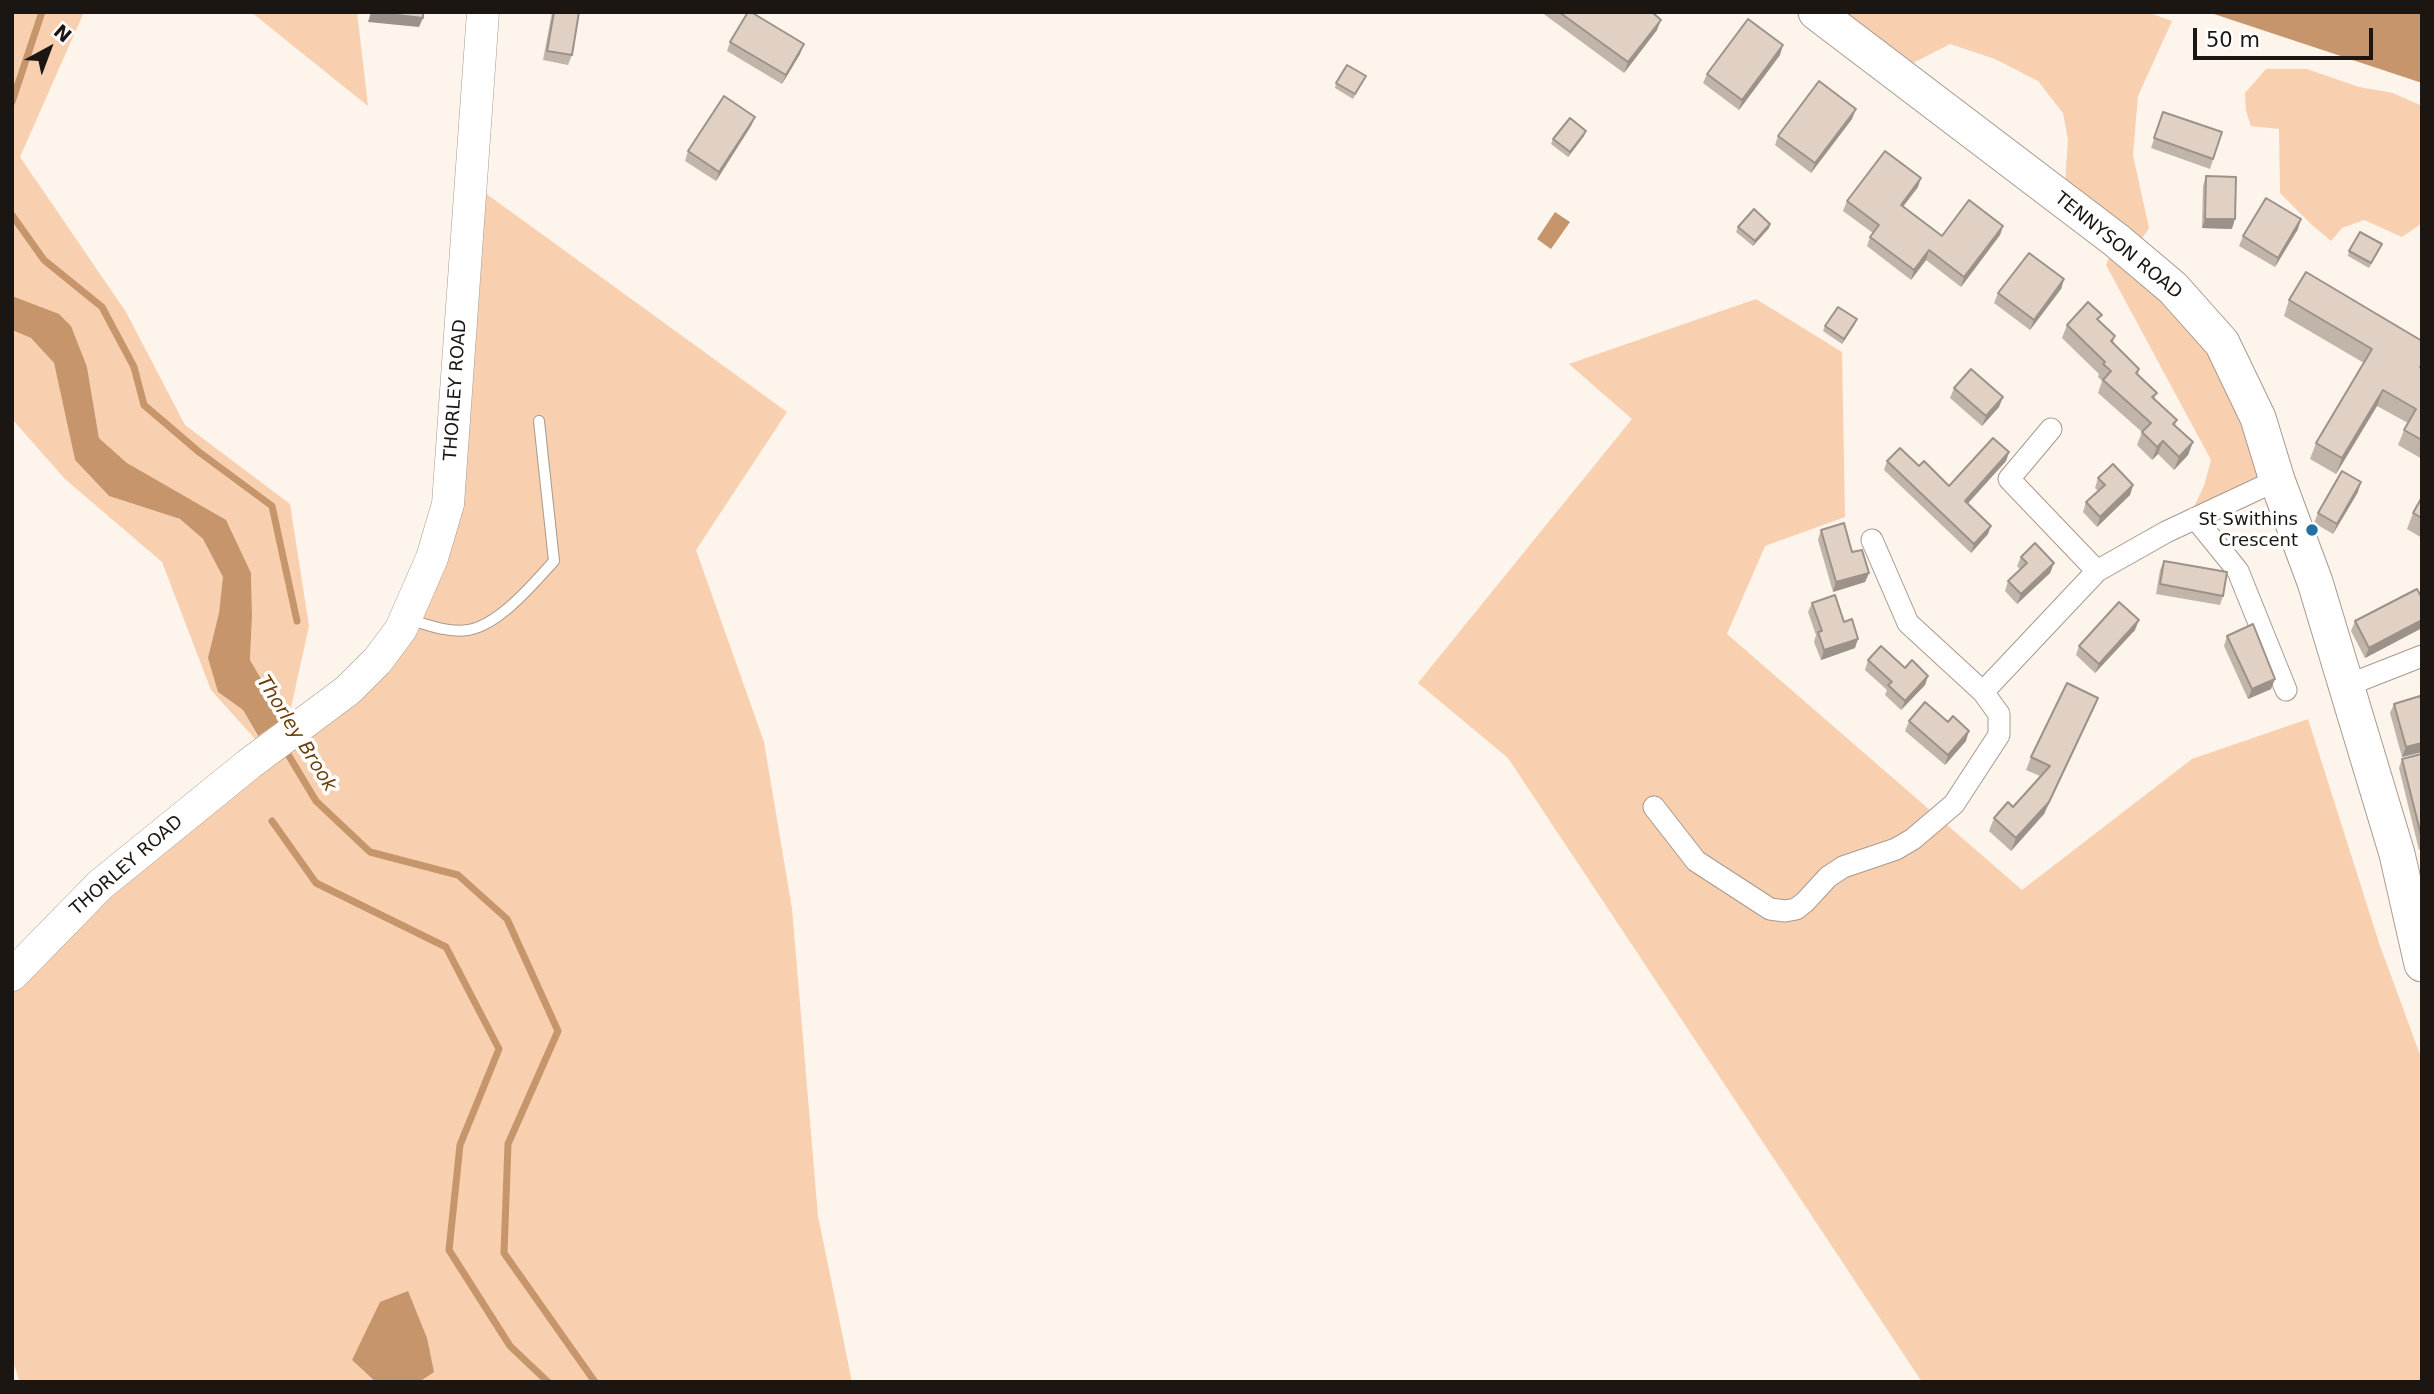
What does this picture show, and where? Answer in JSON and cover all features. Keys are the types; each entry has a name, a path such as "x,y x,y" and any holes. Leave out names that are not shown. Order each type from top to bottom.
{"main road":[{"name":"THORLEY ROAD","path":"12,975 100,884 249,764 348,690 378,660 401,629 432,558 448,504 483,12"},
{"name":"TENNYSON ROAD","path":"1816,12 2116,240 2174,288 2222,343 2258,418 2277,480 2315,582 2398,854 2422,964"}],"street":[{"path":"2051,429 2009,479 2098,571"},
{"path":"1983,692 2098,571 2166,532 2277,480"},
{"path":"2195,518 2238,570 2286,690"},
{"path":"1654,807 1696,861 1708,871 1770,909 1785,911 1796,909 1828,877 1843,867 1896,849 1929,827 1954,804 2000,735 1999,714 1983,692 1908,623 1872,540"},
{"path":"2348,685 2422,656"}],"lane":[{"path":"405,619 440,629 468,630 489,623 530,588 554,561 539,421"}],"shaded area":[{"path":"12,12 84,12 20,157 126,312 185,425 290,504 309,626 288,721 257,741 211,690 162,562 65,479 12,419 12,330 31,338 54,363 75,460 109,496 180,519 203,539 224,577 219,613 218,692 243,710 257,736 283,718 250,660 251,573 99,438 87,367 12,296"},
{"path":"251,12 357,12 368,106"},
{"path":"1845,12 2147,12 2172,21 2138,96 2133,155 2149,228 2139,243 2065,183 2068,140 2063,113 2038,81 1995,59 1950,44 1913,63"},
{"path":"2208,12 2422,12 2422,83 2404,77"},
{"path":"2266,69 2307,69 2359,87 2393,93 2422,106 2422,223 2402,237 2364,220 2342,228 2331,241 2312,225 2280,193 2279,129 2251,126 2246,111 2245,93"},
{"path":"481,190 787,412 696,550 764,742 792,909 818,1216 852,1382 20,1382 12,1359 12,990 105,897 411,637"},
{"path":"1555,212 1570,222 1551,249 1537,239"},
{"path":"2116,240 2174,288 2277,480 2186,523 2204,486 2211,460 2106,265"},
{"path":"12,296 59,314 71,326 87,367 99,438 127,463 226,520 251,573 250,660 284,718 258,736 243,710 218,692 208,658 219,613 223,577 203,539 180,519 109,496 75,460 54,363 31,338 12,330"},
{"path":"1756,299 1842,352 1845,517 1765,546 1727,634 2022,890 2192,759 2308,719 2379,943 2422,1060 2422,1382 1922,1382 1508,758 1418,683 1632,419 1569,364"},
{"path":"408,1291 427,1338 434,1372 419,1382 376,1382 352,1360 380,1302"}],"building":[{"path":"371,12 423,12 423,18"},
{"path":"554,12 579,12 572,55 547,51"},
{"path":"748,12 804,44 786,75 730,42"},
{"path":"1559,12 1652,12 1661,20 1628,62"},
{"path":"1748,19 1783,45 1742,100 1707,74"},
{"path":"1347,65 1366,76 1355,94 1336,83"},
{"path":"1819,81 1856,109 1815,163 1778,136"},
{"path":"724,96 755,117 719,172 688,151"},
{"path":"2163,112 2222,132 2213,159 2154,138"},
{"path":"1570,118 1586,131 1570,152 1553,139"},
{"path":"1885,151 1921,178 1901,205 1942,236 1969,200 2003,226 1964,277 1929,250 1914,270 1870,237 1879,225 1847,201"},
{"path":"2206,176 2236,177 2235,219 2205,219"},
{"path":"2266,198 2301,219 2278,258 2243,236"},
{"path":"1754,209 1770,224 1755,241 1738,227"},
{"path":"2360,232 2382,244 2371,263 2349,251"},
{"path":"2029,253 2064,279 2034,320 1998,293"},
{"path":"2306,272 2422,341 2422,440 2404,430 2416,409 2383,390 2342,458 2316,443 2372,349 2289,300"},
{"path":"2088,302 2102,315 2097,319 2115,336 2111,341 2139,369 2136,373 2157,393 2152,397 2177,420 2173,424 2193,442 2179,457 2163,441 2157,447 2142,432 2151,423 2103,380 2111,371 2067,325"},
{"path":"1838,307 1857,319 1844,339 1825,326"},
{"path":"1971,369 2003,397 1986,416 1954,388"},
{"path":"1993,438 2009,452 1965,501 1991,526 1974,544 1887,461 1900,448 1919,466 1924,461 1949,486"},
{"path":"2113,464 2133,485 2100,517 2086,502 2105,485 2098,478"},
{"path":"2342,471 2361,482 2337,524 2318,513"},
{"path":"2422,497 2422,518 2413,513"},
{"path":"1844,523 1852,552 1862,550 1869,573 1836,582 1821,530"},
{"path":"2035,543 2054,563 2021,594 2008,581 2027,563 2021,557"},
{"path":"2164,561 2227,572 2223,596 2160,584"},
{"path":"2417,589 2422,598 2422,620 2369,648 2355,621"},
{"path":"1835,595 1844,622 1852,619 1858,639 1824,650 1818,632 1822,631 1812,603"},
{"path":"2119,602 2139,620 2099,664 2079,646"},
{"path":"2253,624 2275,679 2252,689 2227,636"},
{"path":"1881,646 1905,668 1912,660 1928,676 1905,701 1888,685 1892,682 1868,660"},
{"path":"2067,683 2098,698 2049,802 2016,838 1994,818 2008,802 2013,807 2050,766 2031,757"},
{"path":"2420,696 2422,743 2406,747 2394,704"},
{"path":"1925,702 1948,722 1953,716 1969,731 1948,755 1909,721"},
{"path":"2421,754 2422,757 2422,839 2402,759"}],"waterway":[{"path":"12,102 42,12"},
{"path":"12,215 44,260 102,307 134,367 144,405 199,452 272,506 297,621"},
{"name":"Thorley Brook","path":"283,746 316,801 370,852 458,875 507,919 558,1031 508,1144 504,1253 595,1382"},
{"path":"272,821 316,883 446,947 499,1049 460,1145 449,1250 510,1346 548,1382"}],"place":[{"name":"St Swithins Crescent","path":"2312,530"}]}
